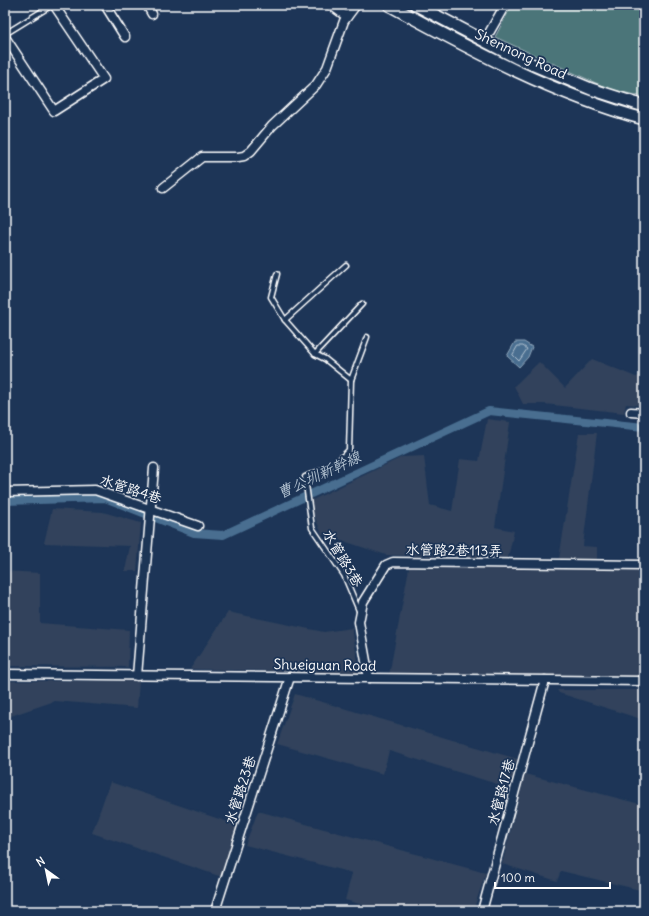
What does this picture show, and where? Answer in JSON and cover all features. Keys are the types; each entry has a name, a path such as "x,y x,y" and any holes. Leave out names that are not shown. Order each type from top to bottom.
{"street":[{"path":"5,37 54,111 104,79 53,5"},
{"path":"105,5 125,37"},
{"path":"147,5 152,14"},
{"path":"330,5 347,17"},
{"path":"163,188 202,157 238,157 244,156 251,151 272,126 316,85 327,68 338,36 347,17 356,5"},
{"name":"Shennong Road","path":"389,5 512,69 587,101 644,119"},
{"path":"489,33 505,5"},
{"path":"420,22 424,7"},
{"name":"Shennong Road","path":"424,7 517,58 591,89 644,106"},
{"path":"631,412 644,413"},
{"name":"水管路4巷","path":"137,676 148,523 154,468"},
{"name":"水管路4巷","path":"5,492 95,490 150,511 198,526"},
{"name":"水管路2巷113弄","path":"369,678 359,622 360,614 362,602 381,569 386,564 393,562 644,565"},
{"name":"Shueiguan Road","path":"5,674 644,682"},
{"name":"水管路23巷","path":"214,911 290,677"},
{"name":"水管路17巷","path":"482,911 545,680"}],"lane":[{"path":"5,34 53,5"},
{"path":"285,320 346,265"},
{"path":"277,274 271,297 285,320 315,354 325,359 351,380 367,337"},
{"path":"315,354 362,304"},
{"name":"水管路3巷","path":"351,380 349,450 334,465 305,478 312,528 344,575 360,614"}],"shaded area":[{"path":"592,359 636,377 644,374 644,406 626,404 624,413 544,404 523,404 514,386 539,362 565,388"},
{"path":"487,419 510,422 495,527 514,531 508,558 386,555 322,534 308,502 402,457 424,456 430,505 452,511 460,459 479,461"},
{"path":"579,433 597,433 583,546 597,547 597,559 559,559"},
{"path":"52,509 103,512 141,523 137,571 125,571 130,546 44,543"},
{"path":"409,568 644,569 644,677 389,675"},
{"path":"5,571 40,573 40,623 129,630 128,667 5,666"},
{"path":"228,612 324,632 352,628 360,673 190,669"},
{"path":"5,681 139,681 137,708 55,701 5,718"},
{"path":"557,690 644,690 644,720 559,693"},
{"path":"295,694 518,759 510,788 389,751 383,774 277,744"},
{"path":"525,774 644,805 644,891 561,871 557,881 502,864"},
{"path":"110,782 240,826 222,877 92,833"},
{"path":"258,811 486,873 473,911 384,911 345,900 352,873 245,845"}],"green space":[{"path":"512,5 644,5 644,97 609,89 495,37"}],"water":[{"path":"515,342 524,342 532,347 528,357 519,367 507,356"}],"waterway":[{"name":"曹公圳新幹線","path":"5,501 105,498 194,533 223,535 489,411 644,427"}]}
